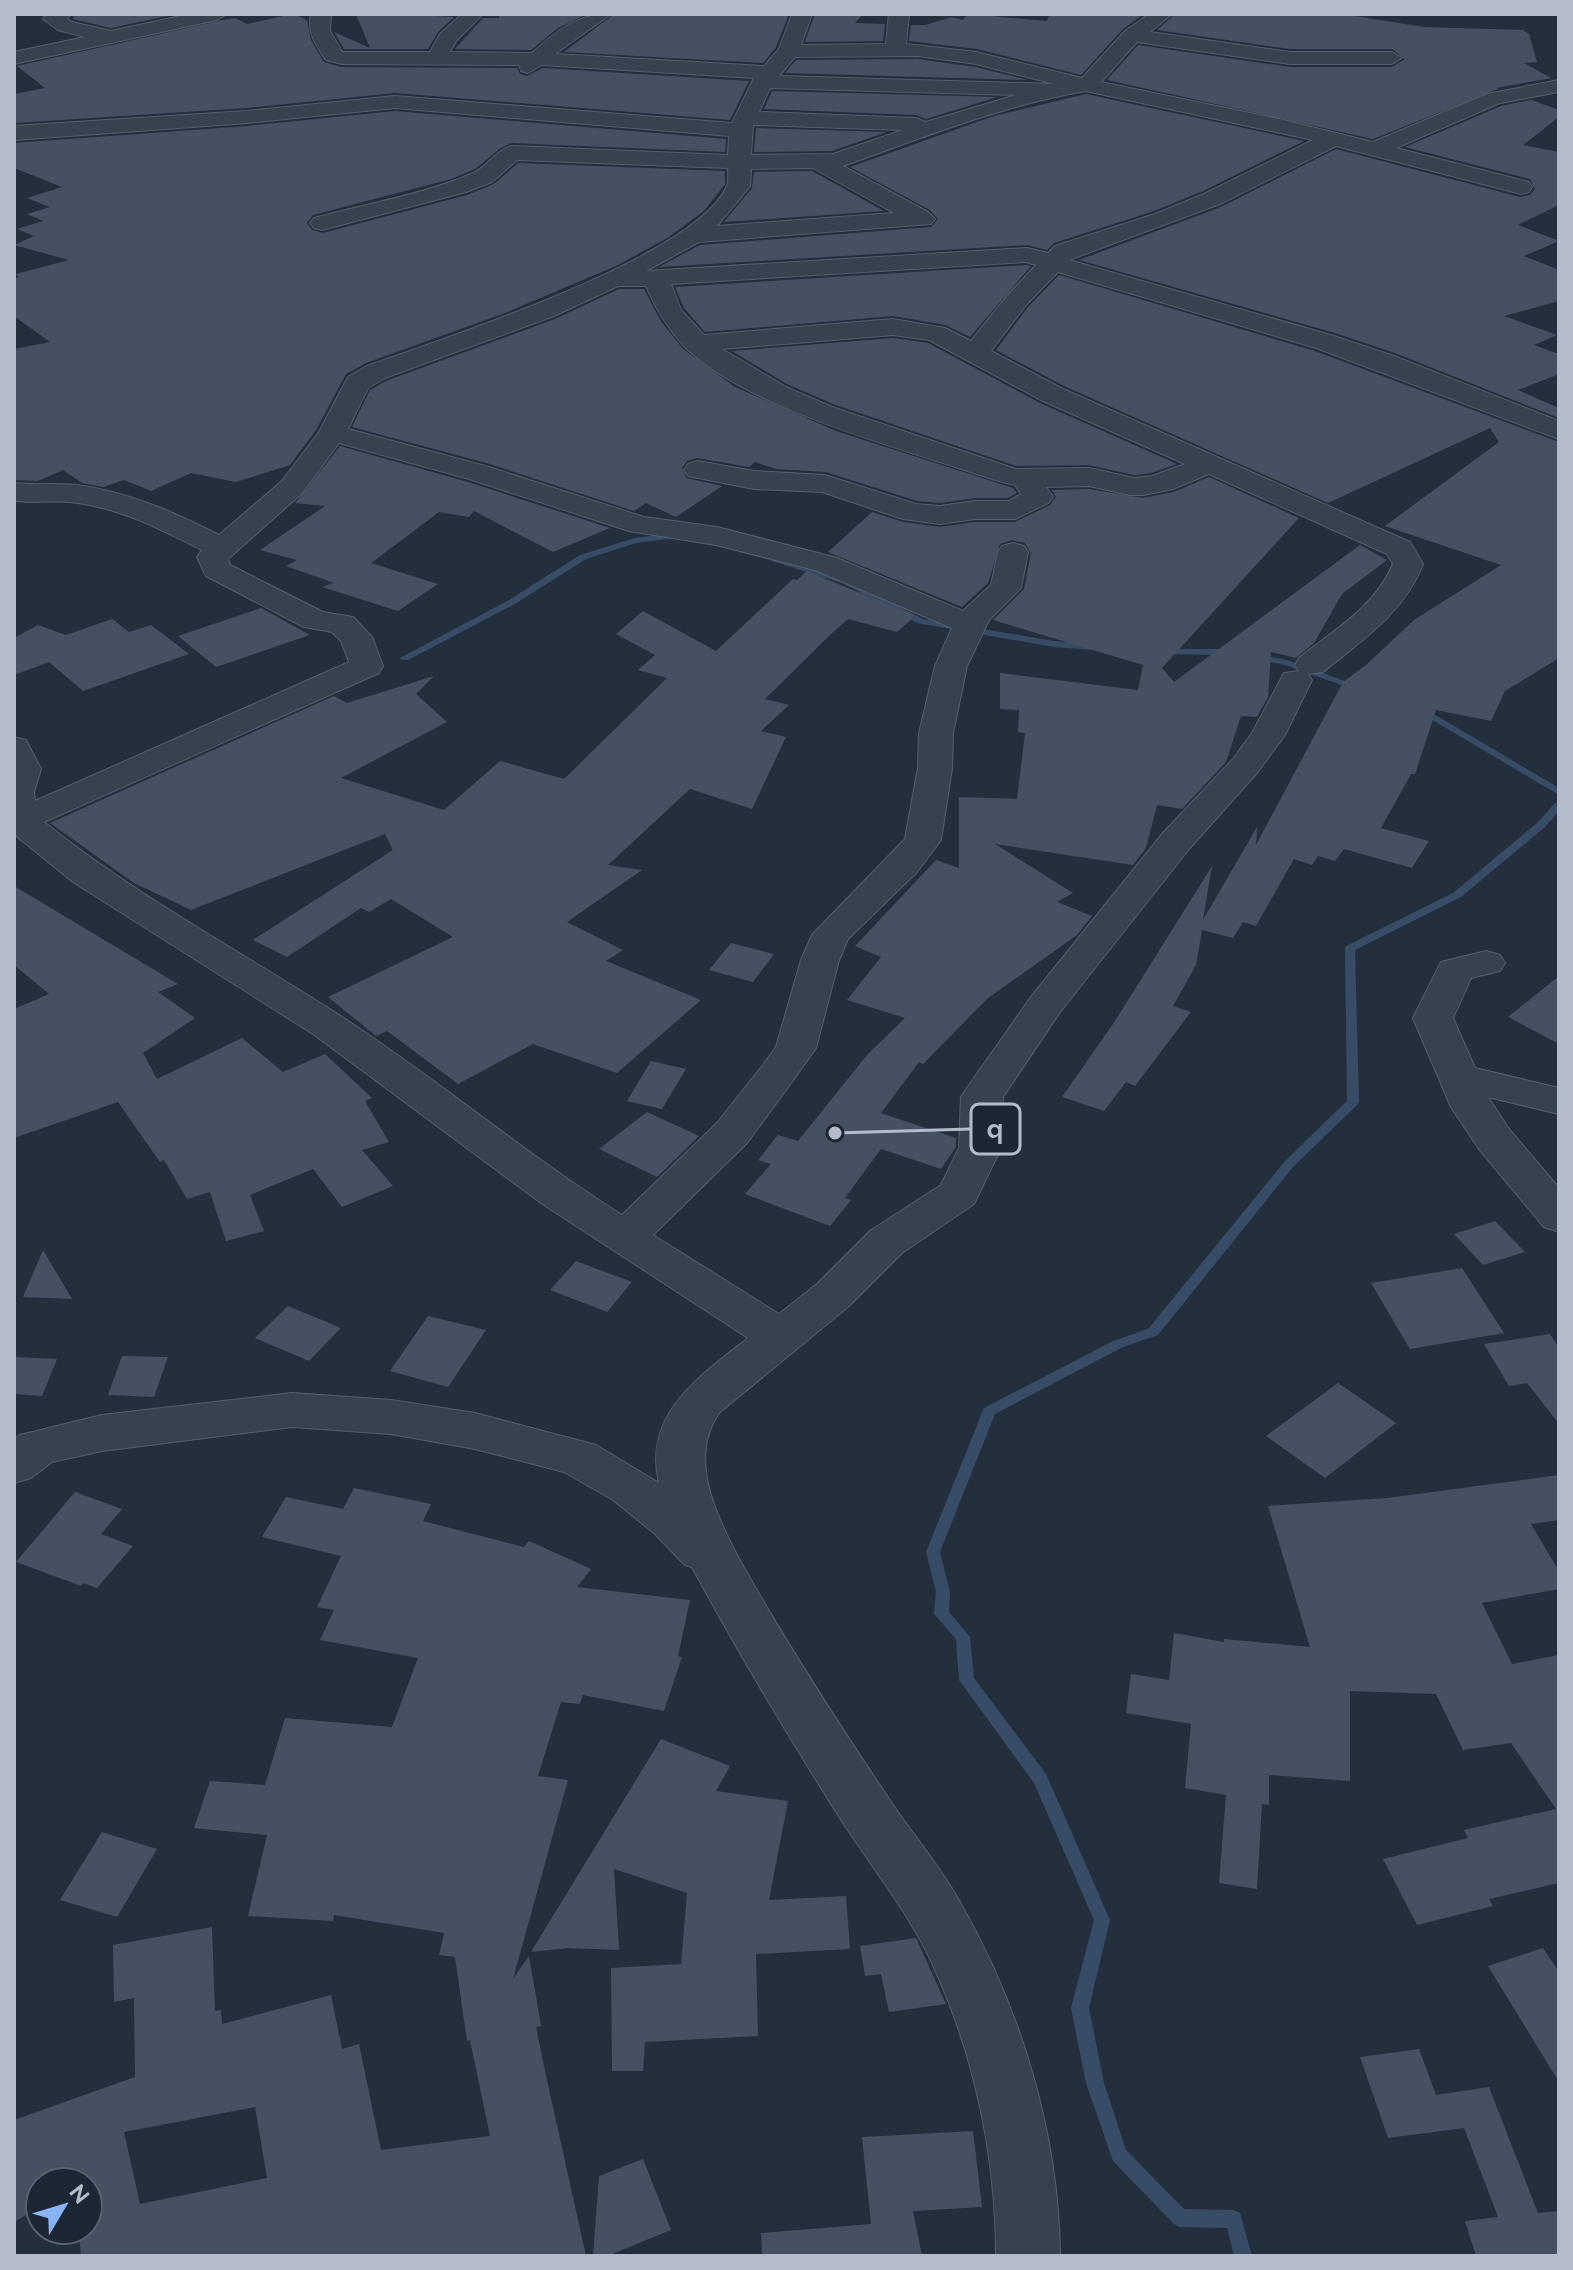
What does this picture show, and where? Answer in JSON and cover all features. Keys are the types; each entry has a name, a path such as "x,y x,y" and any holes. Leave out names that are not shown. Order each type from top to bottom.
{"street":[{"path":"61,14 53,19 65,26 112,37"},
{"path":"14,58 217,14"},
{"path":"321,14 322,39 333,56 361,60 438,56 537,59 766,77 1056,90"},
{"path":"438,56 447,38 473,14"},
{"path":"480,110 562,37 583,28 601,14"},
{"path":"16,821 367,666 356,637 342,624 315,620 217,570 212,557 292,487 332,433 357,383 376,372 545,311 608,282 694,235 734,197 739,186 743,124 766,77 789,51 802,14"},
{"path":"895,50 899,14"},
{"path":"322,223 458,187 484,177 512,153 740,162 835,161 938,125 1056,90 1087,85 1132,35 1162,14"},
{"path":"1132,35 1290,58 1392,58"},
{"path":"789,51 895,50 976,58 1333,139 1521,187"},
{"path":"1374,150 1494,98 1559,86"},
{"path":"14,133 247,117 395,102 480,110 743,124 938,125"},
{"path":"975,354 1050,262 1064,251 1212,199 1333,139"},
{"path":"819,162 920,217 1008,254"},
{"path":"694,235 920,217"},
{"path":"608,282 1027,255 1325,342 1559,431"},
{"path":"656,279 659,298 670,316 696,343 738,371 811,408 914,445 1024,478 1095,477 1130,488 1142,487 1209,464"},
{"path":"696,343 893,327 936,333 1053,395 1399,548 1408,564 1404,577 1382,605 1304,672 1268,735 1245,766 1176,841 1045,1005 982,1097 980,1148 959,1194 886,1242 833,1295 703,1400 691,1415 683,1432 680,1455 682,1477 710,1559"},
{"path":"332,433 479,473 640,525 717,536 826,564 968,629"},
{"path":"698,470 754,480 825,484 913,513 940,515 975,510 1015,510 1038,497 1024,478"},
{"path":"14,492 53,491 139,507 221,548"},
{"path":"624,1238 732,1133 777,1074 796,1048 820,960 831,935 904,864 923,840 935,768 936,733 951,666 977,614 1006,588 1013,552"},
{"path":"14,747 24,769 16,792 16,821"},
{"path":"16,821 86,874 327,1025 534,1177 624,1238 780,1337"},
{"path":"1486,963 1455,970 1433,1018 1472,1107 1494,1139 1559,1217"},
{"path":"1459,1077 1559,1101"},
{"path":"14,1465 37,1448 102,1433 292,1410 391,1417 475,1431 579,1458 630,1487 672,1520 710,1559 870,1818 940,1920 978,1999 1017,2138 1029,2236 1028,2256"}],"building":[{"path":"74,14 176,14 111,28 73,19"},
{"path":"293,14 307,20 311,40 324,62 341,67 517,68 520,74 527,76 543,68 749,81 730,120 395,93 247,108 14,123 14,94 45,88 17,66 223,20 235,18 247,24"},
{"path":"356,14 454,17 438,32 428,49 344,49 334,32 370,48"},
{"path":"500,14 587,14 558,28 531,50 455,49 483,18 499,18"},
{"path":"614,14 789,14 776,47 763,63 564,52"},
{"path":"815,14 863,14 855,23 885,24 883,41 805,42"},
{"path":"969,14 1047,21 1050,14 1144,14 1123,29 1081,75 977,49 909,41 911,25 925,25 952,17 962,20"},
{"path":"1175,14 1342,14 1424,27 1523,30 1529,34 1537,62 1524,63 1551,78 1496,88 1373,139 1107,80 1138,45 1290,67 1392,67 1405,59 1392,49 1290,49 1157,30"},
{"path":"918,59 975,67 1028,80 785,73 796,60"},
{"path":"772,91 997,97 926,119 916,115 764,109"},
{"path":"1086,94 1304,141 1203,191 1154,211 1054,243 1047,250 1027,245 659,267 700,245 931,227 938,219 930,210 850,167 994,116"},
{"path":"1531,100 1559,110 1559,117 1523,145 1559,152 1559,205 1518,225 1559,241 1524,256 1559,270 1559,301 1504,316 1557,335 1534,345 1559,354 1559,374 1518,390 1559,408 1559,418 1395,353 1335,333 1079,260 1221,207 1336,149 1520,197 1530,195 1535,189 1530,179 1405,147 1501,106"},
{"path":"395,111 726,139 725,152 511,143 475,169 451,179 313,215 307,223 312,230 323,233 467,195 494,184 518,163 725,171 725,184 704,211 667,238 618,265 505,313 366,363 346,374 316,430 290,465 236,482 191,473 151,491 124,480 103,487 82,483 63,470 38,481 14,480 14,349 50,342 14,316 14,279 19,277 16,274 69,260 14,245 34,236 17,229 43,221 27,214 50,207 27,198 62,187 14,168 14,143 247,126"},
{"path":"756,128 887,132 832,151 754,152"},
{"path":"812,171 884,211 724,222 752,188 754,172"},
{"path":"1031,266 970,337 946,325 893,316 705,332 684,308 675,287"},
{"path":"1059,275 1315,351 1559,442 1559,658 1505,691 1491,721 1436,710 1415,774 1411,774 1381,828 1429,841 1412,868 1344,849 1335,861 1318,856 1312,865 1294,859 1256,926 1243,922 1233,938 1202,930 1196,965 1173,1006 1191,1012 1135,1086 1126,1082 1104,1111 1062,1097 1115,1021 1212,866 1203,920 1257,827 1256,845 1343,682 1414,620 1501,565 1385,526 1499,442 1490,428 1328,503 1064,386 996,350 1028,307"},
{"path":"619,289 644,289 660,320 683,349 735,387 836,431 1013,488 1017,493 1008,498 975,498 940,503 917,501 826,472 776,469 755,462 749,467 697,458 687,461 682,468 686,478 722,486 676,517 646,503 634,511 490,464 352,427 370,390 386,381 555,319"},
{"path":"893,338 928,343 1042,404 1177,464 1134,475 1089,465 1016,466 833,404 787,384 732,351"},
{"path":"340,446 468,482 610,528 553,552 474,511 469,517 439,512 371,563 438,584 398,611 322,587 334,583 286,566 297,560 260,550 325,506 295,503"},
{"path":"1209,477 1299,518 1162,668 1174,682 1360,545 1387,560 1342,594 1314,643 1296,658 1271,652 1268,697 1257,717 1241,716 1226,762 1182,809 1157,805 1146,848 1133,865 995,844 1073,893 1057,902 1092,916 1077,935 988,998 923,1064 919,1062 881,1113 956,1138 956,1147 941,1169 881,1149 845,1198 851,1200 830,1226 745,1194 771,1164 758,1160 778,1135 798,1141 867,1055 905,1018 847,1000 881,957 855,946 936,860 959,868 959,797 1017,799 1025,733 1018,732 1019,710 1000,709 1000,673 1138,690 1143,665 993,620 1024,589 1031,553 1025,543 1012,540 1000,544 988,583 962,607 828,552 872,512 903,522 940,527 975,522 1015,522 1050,505 1056,497 1052,490 1089,489 1143,498 1174,492"},
{"path":"807,571 915,616 897,632 848,619 765,699 789,705 761,731 786,737 752,809 690,789 608,865 642,870 567,922 623,950 606,961 701,1000 617,1073 533,1044 458,1084 387,1031 376,1036 328,997 453,937 391,899 369,912 361,908 287,957 253,940 393,850 385,834 191,910 134,883 50,823 334,696 347,703 434,676 416,694 447,722 341,778 444,810 500,761 564,779 667,678 638,670 655,655 616,634 643,611 716,651 793,579 797,580"},
{"path":"261,608 310,635 216,667 178,636"},
{"path":"112,619 129,632 151,625 189,654 83,691 49,662 14,675 14,638 38,625 66,635"},
{"path":"14,886 178,984 158,992 195,1018 143,1053 157,1079 242,1038 283,1072 325,1054 372,1098 365,1101 389,1142 362,1150 393,1186 342,1207 313,1169 250,1195 264,1231 226,1241 210,1192 187,1199 164,1160 160,1162 118,1102 14,1138 14,1009 49,994 14,965"},
{"path":"731,943 774,954 753,982 709,970"},
{"path":"1559,976 1559,1044 1508,1017"},
{"path":"651,1061 686,1069 662,1109 627,1101"},
{"path":"647,1112 699,1136 657,1177 599,1149"},
{"path":"1495,1221 1525,1252 1483,1265 1454,1234"},
{"path":"43,1250 72,1299 23,1297"},
{"path":"576,1261 632,1282 607,1312 550,1290"},
{"path":"1462,1268 1504,1333 1410,1349 1371,1283"},
{"path":"288,1306 341,1328 309,1361 255,1338"},
{"path":"428,1316 486,1330 448,1387 390,1371"},
{"path":"1550,1334 1559,1348 1559,1424 1527,1383 1509,1386 1484,1344"},
{"path":"122,1356 168,1357 154,1397 108,1395"},
{"path":"14,1357 57,1359 42,1396 14,1394"},
{"path":"1338,1383 1396,1423 1325,1478 1266,1436"},
{"path":"1559,1475 1559,1520 1531,1524 1559,1571 1559,1589 1482,1603 1512,1664 1559,1655 1559,1883 1489,1899 1493,1906 1417,1925 1383,1859 1468,1838 1464,1830 1556,1809 1511,1743 1463,1750 1436,1694 1350,1691 1350,1781 1269,1775 1269,1805 1262,1804 1257,1889 1219,1883 1226,1795 1185,1788 1191,1724 1126,1713 1131,1674 1169,1680 1174,1633 1224,1642 1224,1639 1310,1647 1268,1506 1387,1498"},
{"path":"354,1488 431,1504 423,1521 524,1547 529,1541 591,1569 577,1587 690,1600 678,1656 682,1657 664,1711 583,1695 580,1704 561,1702 538,1776 568,1780 513,1979 529,1956 541,2026 536,2027 586,2256 81,2256 80,2246 104,2246 104,2166 24,2166 24,2216 14,2222 14,2120 135,2077 134,1998 114,2002 113,1945 212,1927 215,2011 221,2010 222,2024 331,1995 342,2049 359,2044 381,2150 490,2136 470,2040 467,2041 455,1957 439,1955 444,1933 334,1915 333,1921 248,1916 267,1835 194,1828 210,1781 265,1785 285,1718 392,1727 418,1658 320,1640 334,1610 317,1607 341,1556 262,1537 286,1497 343,1509","holes":["255,2107 267,2178 140,2204 124,2132"]},
{"path":"75,1492 122,1509 101,1534 133,1546 97,1588 83,1583 81,1586 16,1562"},
{"path":"661,1739 730,1766 716,1791 788,1801 769,1900 846,1896 850,1949 756,1954 758,2036 645,2042 643,2071 612,2071 611,1968 681,1964 687,1893 614,1869 619,1950 568,1948 531,1952"},
{"path":"102,1832 157,1849 117,1917 60,1900"},
{"path":"916,1938 946,2004 889,2012 881,1974 865,1976 860,1946"},
{"path":"1543,1948 1559,1972 1559,2082 1488,1966"},
{"path":"1419,2049 1436,2095 1489,2087 1538,2213 1559,2211 1559,2256 1476,2256 1465,2221 1498,2217 1464,2128 1388,2138 1360,2057"},
{"path":"973,2131 982,2207 913,2211 922,2256 762,2256 761,2233 871,2224 862,2137"},
{"path":"643,2159 671,2230 607,2256 593,2256 599,2176"}],"waterway":[{"path":"405,658 512,602 583,557 635,541 680,535"},
{"path":"775,559 845,581 920,621 1054,644 1093,647"},
{"path":"1163,652 1229,652"},
{"path":"1255,657 1284,662 1356,687"},
{"path":"1422,710 1559,792"},
{"path":"1243,2256 1234,2219 1180,2218 1119,2155 1095,2083 1080,2008 1102,1920 1040,1779 967,1680 963,1637 941,1614 943,1592 933,1552 989,1411 1118,1344 1153,1332 1289,1164 1353,1102 1350,948 1457,895 1541,825 1559,805"}],"place":[{"name":"q","path":"835,1133"}]}
